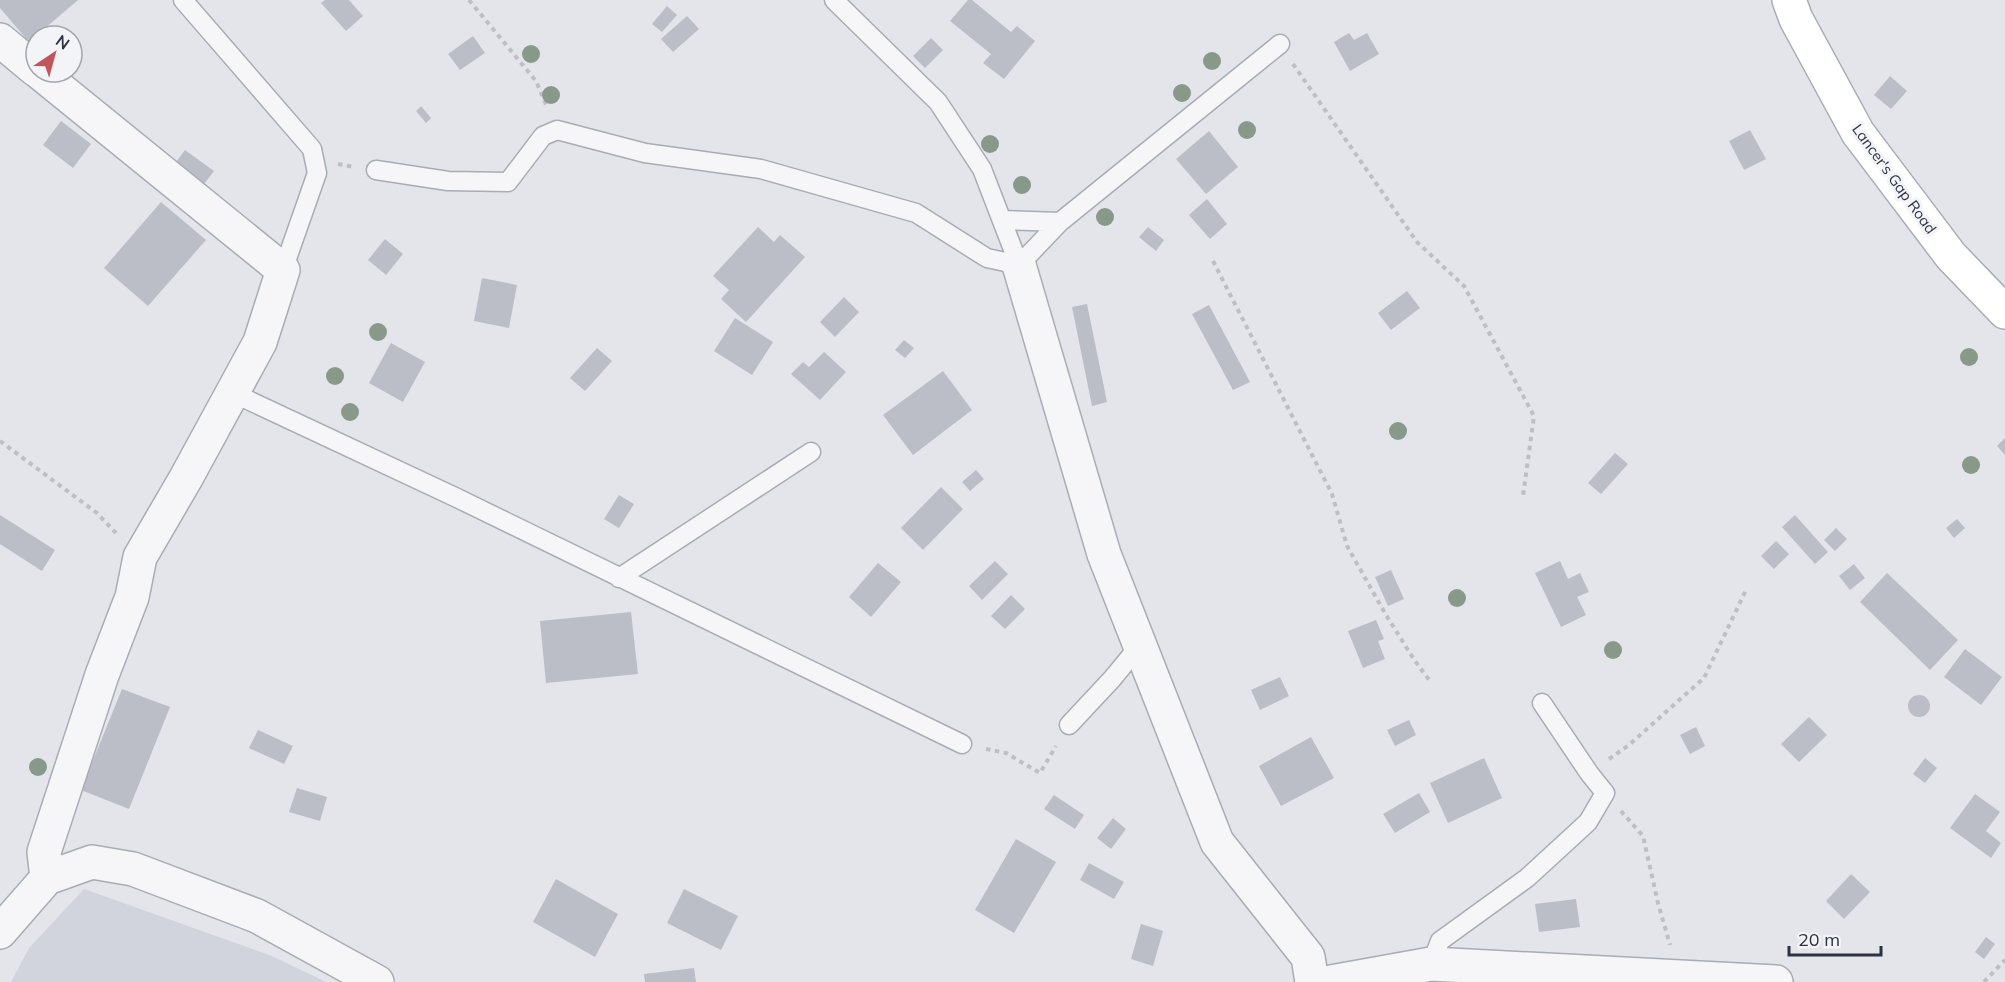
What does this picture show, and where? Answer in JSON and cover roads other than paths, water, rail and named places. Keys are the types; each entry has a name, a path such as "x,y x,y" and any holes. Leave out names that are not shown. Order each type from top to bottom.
{"main road":[{"name":"Lancer's Gap Road","path":"1789,0 1796,19 1858,133 1951,256 2005,312"}],"street":[{"path":"0,40 24,60"},
{"path":"47,878 44,852 102,675 132,597 140,557 260,342 284,270 53,84"},
{"path":"1019,265 1104,554 1217,842 1308,957 1312,982"},
{"path":"0,932 47,878 92,862 133,869 257,916 376,982"},
{"path":"1331,982 1431,964 1714,981 1776,982"}],"lane":[{"path":"183,0 312,149 317,173 284,270"},
{"path":"834,0 938,102 982,169 1019,265"},
{"path":"1019,265 1060,222 1280,44"},
{"path":"376,170 448,181 508,182 543,136 557,130 645,153 760,169 916,213 987,258 1019,265"},
{"path":"1002,220 1060,222"},
{"path":"233,393 455,497 962,744"},
{"path":"619,578 811,452"},
{"path":"1069,724 1112,679 1140,645"},
{"path":"1431,964 1440,941 1527,878 1588,822 1605,793 1542,703"}]}
